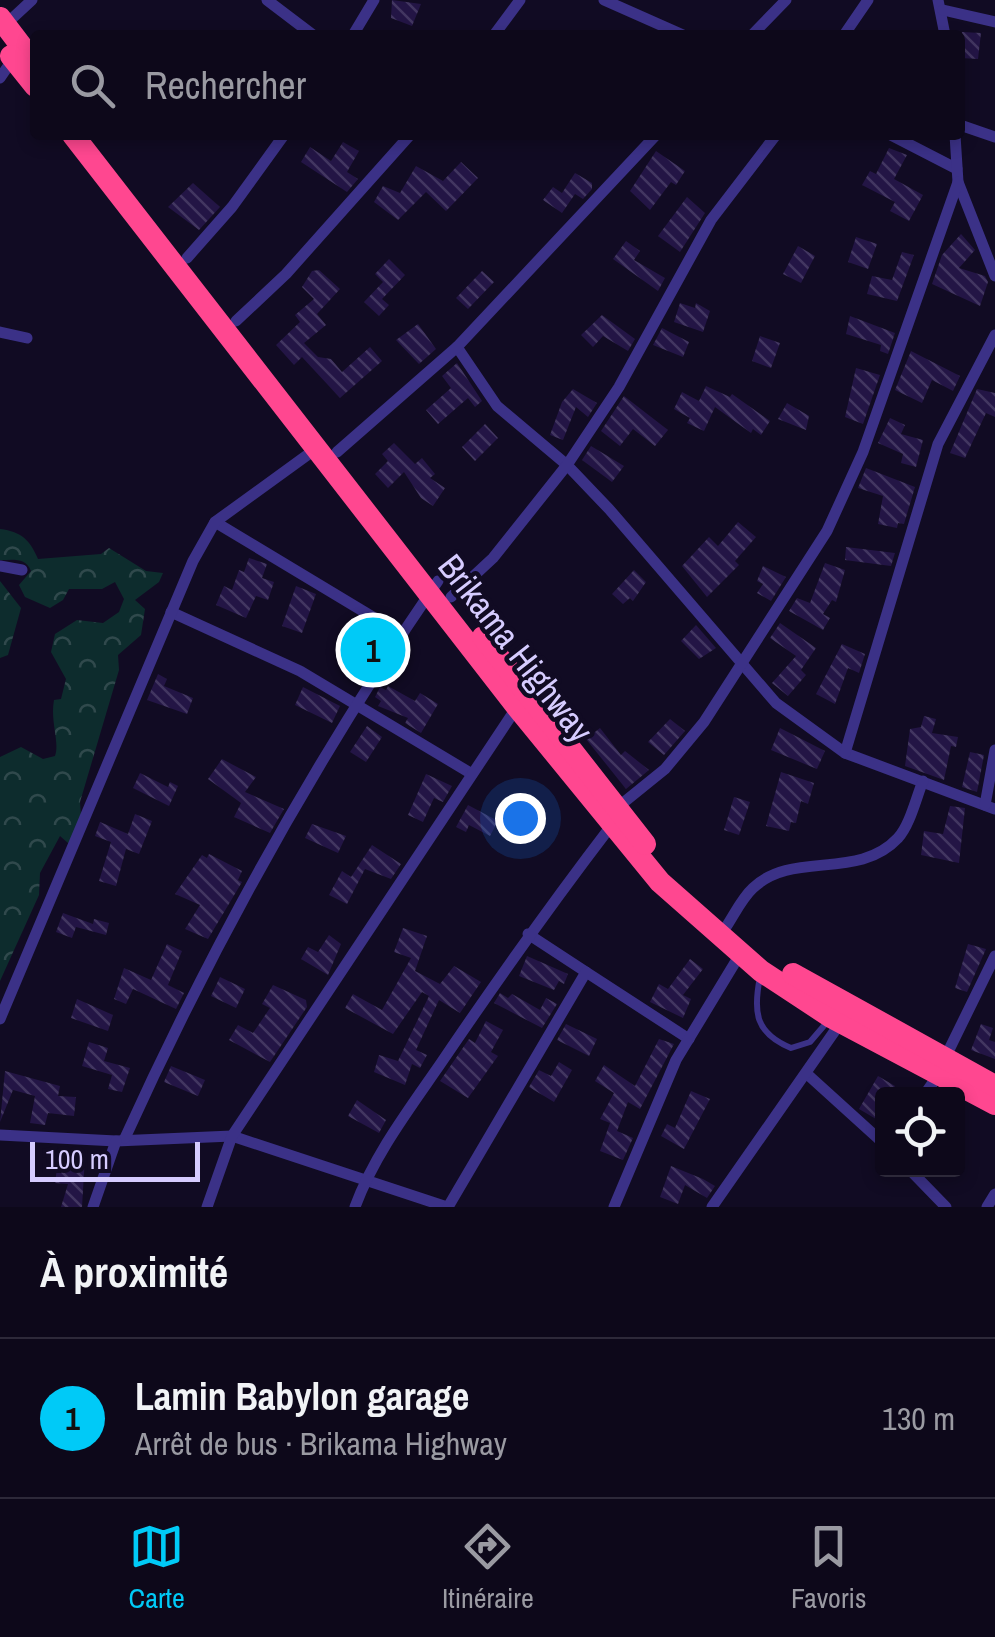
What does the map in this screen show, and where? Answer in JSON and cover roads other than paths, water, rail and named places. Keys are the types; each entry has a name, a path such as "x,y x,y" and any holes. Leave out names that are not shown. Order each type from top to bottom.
{"highway":[{"path":"11,48 30,78"},
{"name":"Brikama Highway","path":"77,140 440,591 614,816 660,882 739,956 836,1020 995,1086"},
{"name":"Brikama Highway","path":"95,140 236,321 327,450"},
{"name":"Brikama Highway","path":"440,591 517,706 614,816 726,926 802,980 942,1066 995,1104"}],"street":[{"path":"11,48 32,0"},
{"path":"267,0 306,30"},
{"path":"356,30 374,0"},
{"path":"498,30 520,0"},
{"path":"604,0 672,30"},
{"path":"757,30 786,0"},
{"path":"847,30 868,0"},
{"path":"944,30 941,5 995,22"},
{"path":"965,127 995,137"},
{"path":"187,258 232,207 280,140"},
{"path":"236,321 286,274 406,140"},
{"path":"0,1020 171,612 215,522 327,450 457,347 651,140"},
{"path":"93,1207 120,1140 232,918 355,706 402,634 440,591 493,558 566,465 619,386 711,220 772,140"},
{"path":"898,140 957,176"},
{"path":"955,140 957,176 995,276"},
{"path":"355,1207 366,1178 528,934 614,816 665,769 743,666 827,531 863,452 957,176"},
{"path":"0,332 27,338"},
{"path":"845,753 938,444 995,335"},
{"path":"457,347 497,406 566,465 776,702 845,753 990,807 995,750"},
{"path":"215,522 402,634"},
{"path":"0,566 22,570"},
{"path":"171,612 300,671 472,774"},
{"path":"207,1207 232,1136 517,706"},
{"path":"726,926 753,888 784,869 860,862 881,852 900,836 922,781"},
{"path":"528,934 689,1039"},
{"path":"614,1207 689,1039 739,956"},
{"path":"929,1087 995,956"},
{"path":"0,1135 120,1140 232,1136 448,1207 586,972"},
{"path":"712,1207 807,1074 836,1020"},
{"path":"807,1074 875,1136"},
{"path":"917,1177 946,1207"},
{"path":"987,1207 995,1194"}],"lane":[{"path":"761,971 754,1009 763,1031 773,1041 790,1048 810,1042 836,1020"}],"place":[{"name":"Lamin Babylon garage","path":"373,650"}]}
